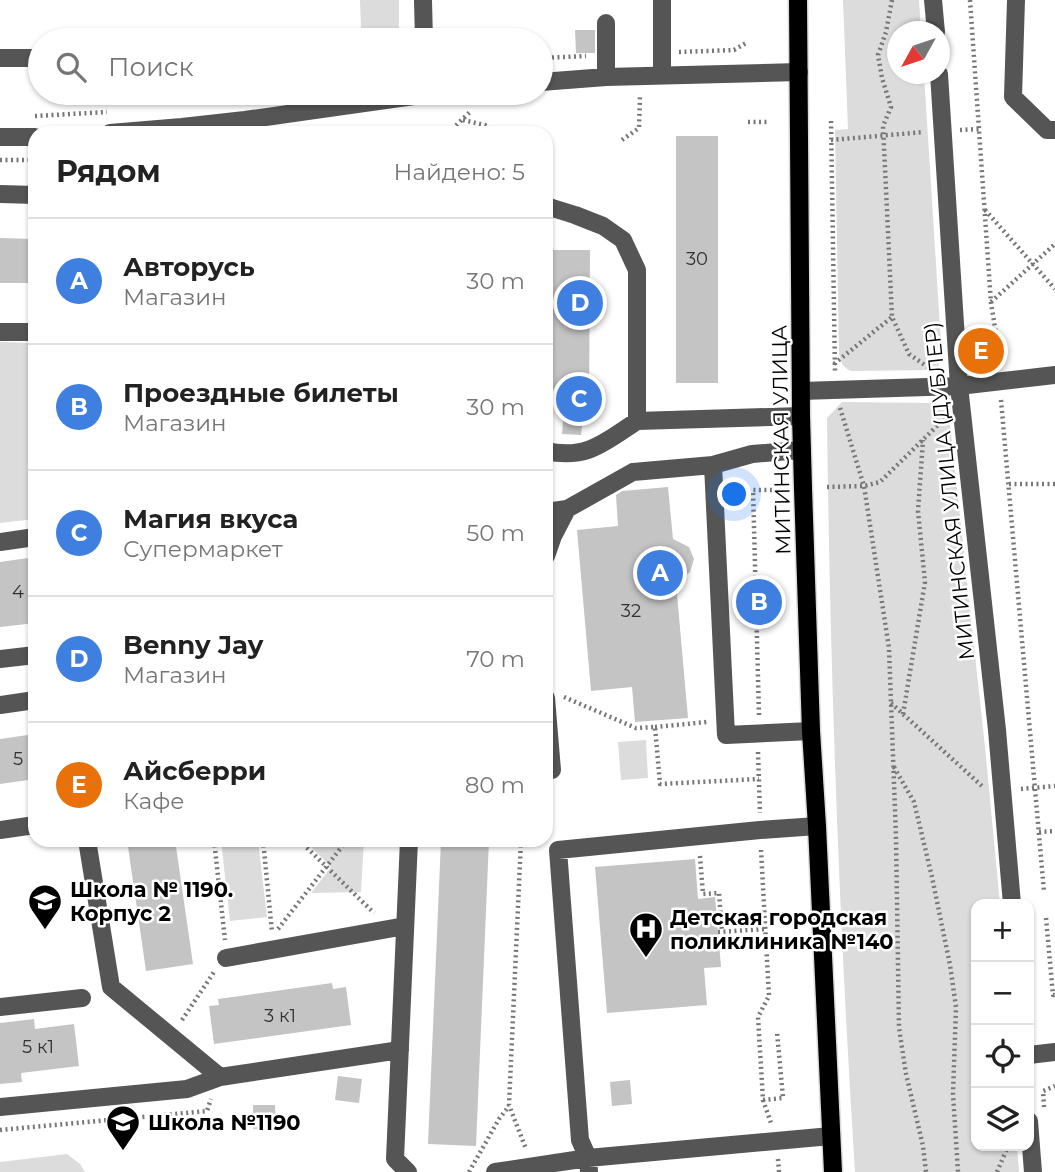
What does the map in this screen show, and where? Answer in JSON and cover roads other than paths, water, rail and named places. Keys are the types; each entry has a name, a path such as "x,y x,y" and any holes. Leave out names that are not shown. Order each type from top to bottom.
{"main road":[{"name":"МИТИНСКАЯ УЛИЦА","path":"798,0 802,450 811,731 833,1172"}],"street":[{"path":"424,0 424,28"},
{"path":"662,0 662,75"},
{"path":"933,0 935,21"},
{"path":"1016,0 1013,97 1047,130 1055,130"},
{"path":"606,23 606,77"},
{"path":"0,58 28,58"},
{"path":"553,81 606,77 799,72"},
{"name":"МИТИНСКАЯ УЛИЦА (ДУБЛЕР)","path":"940,84 959,386 997,730 1012,899"},
{"path":"218,126 352,105"},
{"path":"0,138 28,136"},
{"path":"0,194 28,195"},
{"path":"553,208 603,226 623,240 637,270 637,421"},
{"path":"0,332 28,332"},
{"path":"801,391 959,386 1055,375"},
{"path":"553,452 562,454 593,450 637,421 801,416"},
{"path":"553,511 567,509 633,472 713,466 752,454 802,450"},
{"path":"713,466 726,734 811,731"},
{"path":"553,536 567,509"},
{"path":"0,542 28,538"},
{"path":"0,659 28,655"},
{"path":"0,705 28,701"},
{"path":"0,830 28,826"},
{"path":"588,1165 580,1140 558,850 817,826"},
{"path":"88,847 111,987 219,1077"},
{"path":"408,847 398,928 400,1050 396,1159 408,1172"},
{"path":"226,958 398,928"},
{"path":"0,1007 82,998"},
{"path":"0,1107 187,1089 219,1077 400,1050"},
{"path":"1034,1054 1055,1052"},
{"path":"1033,1172 1037,1119"},
{"path":"495,1172 533,1166 588,1165 831,1136"}],"place":[{"name":"Benny Jay","path":"580,303"},
{"name":"Айсберри","path":"981,351"},
{"name":"Магия вкуса","path":"579,399"},
{"name":"Авторусь","path":"660,573"},
{"name":"Проездные билеты","path":"759,602"},
{"name":"Школа № 1190. Корпус 2","path":"45,931"},
{"name":"Детская городская поликлиника №140","path":"646,959"},
{"name":"Школа №1190","path":"123,1152"}]}
